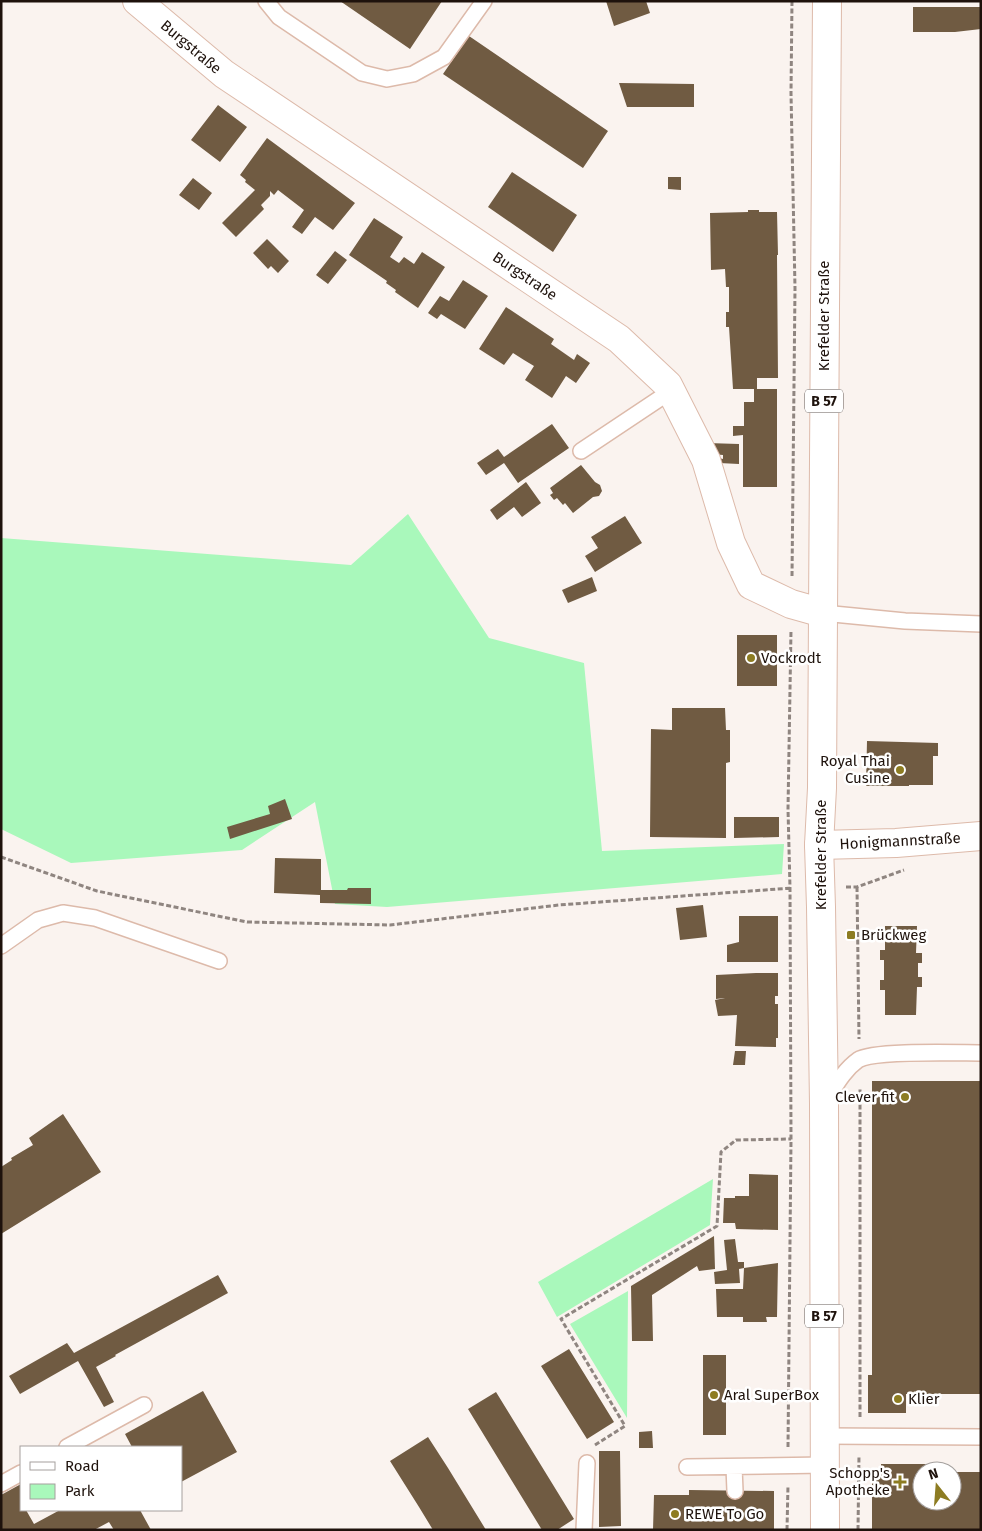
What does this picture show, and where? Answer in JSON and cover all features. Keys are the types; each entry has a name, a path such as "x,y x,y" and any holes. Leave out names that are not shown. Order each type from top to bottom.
{"main road":[{"name":"Burgstraße","path":"137,1 224,74 619,339 668,384 706,460 731,543 751,585 792,604 823,612"},
{"name":"Krefelder Straße","path":"825,1530 824,1104 822,907 819,845 822,788 826,1"},
{"name":"Honigmannstraße","path":"819,845 896,843 981,836"}],"lane":[{"path":"266,1 279,17 362,73 387,79 413,74 444,57 484,1"},
{"path":"581,451 671,391"},
{"path":"823,612 905,621 981,624"},
{"path":"1,946 38,920 63,913 94,918 219,961"},
{"path":"824,1104 840,1078 860,1059 881,1054 981,1053"},
{"path":"69,1446 144,1405"},
{"path":"825,1436 981,1437"},
{"path":"584,1530 587,1463"},
{"path":"687,1467 824,1465"},
{"path":"734,1467 735,1491"},
{"path":"1,1484 20,1474"}],"path":[{"path":"787,1530 790,1139 790,888 788,809 795,288 791,93 792,1"},
{"path":"1,857 97,892 247,922 390,925 559,905 790,888"},
{"path":"858,1530 860,1436 860,1059 857,887 903,871 913,870"},
{"path":"587,1463 589,1449 625,1426 561,1319 717,1226 721,1152 736,1140 790,1139"}],"green space":[{"path":"408,514 489,638 584,663 602,851 784,844 782,874 387,907 335,904 315,802 242,850 71,863 1,829 1,538 351,565"},
{"path":"713,1179 710,1225 557,1317 538,1282"},
{"path":"628,1291 627,1418 570,1324"}],"building":[{"path":"340,1 442,1 410,49"},
{"path":"606,1 646,1 650,13 614,26"},
{"path":"913,7 981,7 981,29 955,32 913,32"},
{"path":"469,36 608,131 583,168 443,74"},
{"path":"619,83 694,84 694,107 627,107"},
{"path":"218,105 247,127 220,162 191,140"},
{"path":"267,138 355,203 333,230 315,217 302,234 292,227 304,210 278,190 274,195 270,191 270,196 261,205 264,209 236,237 222,223 255,190 240,175"},
{"path":"512,172 577,215 553,252 488,207"},
{"path":"668,177 681,177 681,190 668,189"},
{"path":"193,178 212,193 199,210 179,195"},
{"path":"748,210 777,212 778,378 757,378 757,389 777,389 777,487 743,487 743,435 733,436 733,426 744,426 744,402 754,402 754,389 733,389 729,327 726,327 726,312 729,312 729,287 726,287 725,269 711,270 710,213 748,212"},
{"path":"374,218 403,237 390,257 399,263 404,257 414,264 422,252 445,267 418,308 395,292 396,290 386,283 387,281 349,255"},
{"path":"267,239 289,261 278,273 271,266 268,269 253,253"},
{"path":"335,251 347,260 328,284 316,275"},
{"path":"463,280 488,296 465,329 441,314 437,319 428,313 440,296 449,301"},
{"path":"506,307 554,339 551,344 574,360 577,354 590,363 576,383 566,376 552,398 525,380 534,366 513,353 504,365 479,349"},
{"path":"552,424 569,448 518,483 504,463 486,475 477,463 498,449 504,457"},
{"path":"707,443 739,444 739,464 719,463 719,458 723,459 723,455 712,454"},
{"path":"581,465 595,482 600,485 602,491 599,496 593,497 573,513 565,503 563,505 557,498 554,500 550,495 553,493 550,488"},
{"path":"526,482 541,503 522,517 514,507 497,520 490,510"},
{"path":"625,516 642,543 595,572 585,556 598,548 591,537"},
{"path":"592,577 597,591 568,603 562,590"},
{"path":"737,635 777,635 777,686 737,686"},
{"path":"672,708 725,708 726,730 730,730 730,762 726,763 726,838 650,837 651,729 672,730"},
{"name":"Royal Thai Cusine","path":"867,741 938,743 938,756 933,756 933,785 866,786"},
{"path":"285,799 292,819 230,839 227,827 270,814 268,806"},
{"path":"734,817 779,817 779,837 734,838"},
{"path":"275,858 321,859 321,890 371,888 371,904 320,903 320,895 274,893"},
{"path":"703,905 707,937 680,940 676,908"},
{"path":"739,916 778,916 778,962 727,962 727,945 739,942"},
{"path":"885,926 917,926 916,953 922,953 922,963 918,963 918,977 922,977 922,987 917,987 916,1015 885,1015 885,990 880,990 880,980 884,980 884,960 880,960 880,950 885,950"},
{"path":"778,973 778,996 775,996 775,1004 778,1004 778,1038 776,1038 776,1047 735,1046 737,1015 718,1016 715,1000 725,998 716,999 716,975"},
{"path":"735,1051 746,1051 745,1065 733,1065"},
{"path":"872,1081 981,1081 981,1394 906,1394 906,1413 868,1413 868,1375 872,1375"},
{"path":"63,1114 101,1172 1,1234 1,1167 12,1160 11,1158 33,1145 29,1138"},
{"path":"749,1174 778,1175 778,1230 736,1229 735,1223 723,1223 724,1198 749,1196"},
{"path":"714,1236 715,1269 699,1271 697,1266 652,1295 653,1341 632,1341 631,1286"},
{"path":"735,1239 738,1262 744,1262 744,1268 739,1269 740,1283 715,1284 714,1272 727,1270 724,1240"},
{"path":"778,1263 777,1317 766,1317 767,1322 743,1322 743,1317 717,1317 716,1289 743,1289 744,1268"},
{"path":"218,1275 228,1293 96,1367 114,1402 104,1407 78,1361 20,1394 9,1376 67,1343 74,1353"},
{"path":"569,1349 614,1422 587,1439 541,1366"},
{"name":"Aral SuperBox","path":"703,1355 726,1355 726,1435 703,1435"},
{"path":"203,1391 237,1452 182,1481 182,1446 131,1446 125,1434"},
{"path":"496,1392 574,1519 557,1530 542,1530 468,1409"},
{"path":"652,1431 653,1448 639,1448 639,1432"},
{"path":"428,1437 486,1530 433,1530 390,1461"},
{"path":"599,1451 620,1451 621,1526 599,1527"},
{"path":"881,1464 912,1464 912,1511 962,1511 962,1472 981,1472 981,1530 872,1530 872,1472 881,1472"},
{"path":"20,1485 20,1511 27,1511 34,1524 58,1511 141,1511 151,1530 114,1530 109,1522 94,1530 1,1530 1,1495"},
{"path":"689,1490 774,1491 774,1530 653,1530 654,1495 689,1495"}],"place":[{"name":"Vockrodt","path":"751,658"},
{"name":"Royal Thai Cusine","path":"900,770"},
{"name":"Brückweg","path":"851,935"},
{"name":"Clever fit","path":"905,1097"},
{"name":"Aral SuperBox","path":"714,1395"},
{"name":"Klier","path":"898,1399"},
{"name":"Schopp's Apotheke","path":"900,1482"},
{"name":"REWE To Go","path":"675,1514"}]}
